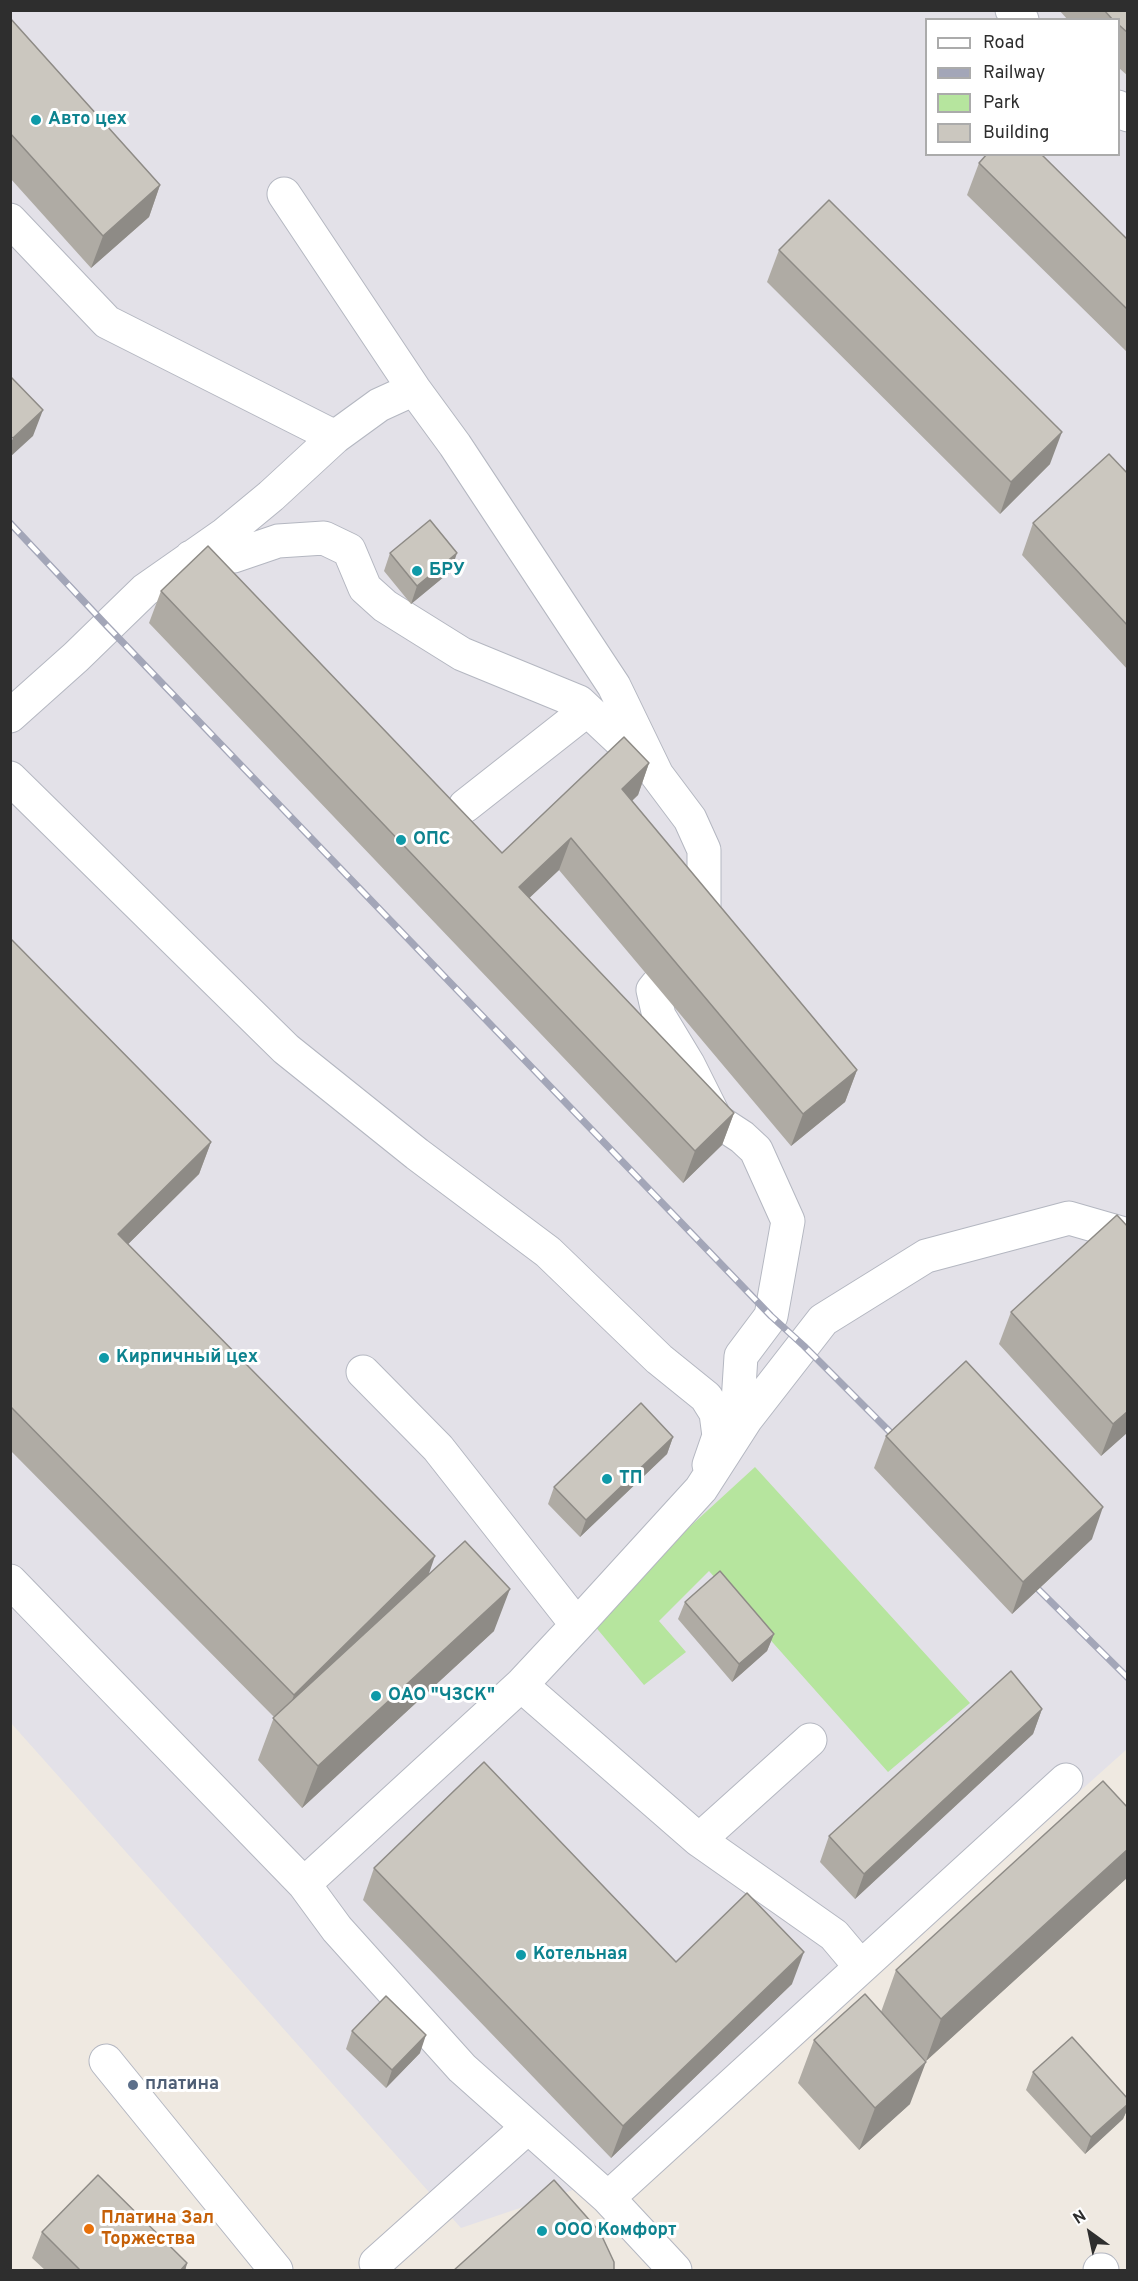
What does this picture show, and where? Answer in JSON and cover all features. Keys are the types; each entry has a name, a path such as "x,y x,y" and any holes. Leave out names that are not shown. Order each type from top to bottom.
{"street":[{"path":"284,194 414,389 455,445 614,686 657,775"},
{"path":"10,220 107,322 335,437"},
{"path":"10,716 76,657 145,590 225,534 271,496 335,437 379,405 414,389"},
{"path":"191,557 234,556 278,541 324,538 349,550 365,588 385,606 462,654 579,702 657,775 690,819 704,850 704,908 698,926"},
{"path":"465,806 587,710"},
{"path":"10,778 286,1048 417,1154 548,1252 659,1359 706,1397 716,1413 719,1436 701,1489"},
{"path":"657,986 653,990 659,1016 688,1064 717,1120 756,1150 788,1221 771,1316 741,1356 736,1434"},
{"path":"304,1884 521,1685 577,1625 701,1489 736,1434 823,1320 926,1256 1069,1218 1128,1235"},
{"path":"363,1372 438,1449 577,1625"},
{"path":"10,1581 304,1884 337,1929 462,2068 608,2198 675,2271"},
{"path":"521,1685 699,1840 834,1935 861,1967"},
{"path":"699,1840 810,1740"},
{"path":"608,2198 1066,1780"},
{"path":"106,2061 276,2271"},
{"path":"376,2263 528,2127"}],"shaded area":[{"path":"10,11 1127,11 1127,1749 673,2156 461,2228 11,1723"}],"green space":[{"path":"755,1467 970,1703 888,1772 709,1571 659,1621 686,1652 644,1685 589,1619"}],"building":[{"path":"1104,10 1128,10 1128,33 1120,26 1120,18 1111,18"},
{"path":"10,18 160,185 103,236 10,133"},
{"path":"985,156 1043,156 1128,240 1128,310 979,163"},
{"path":"829,200 1062,432 1011,482 779,250"},
{"path":"10,376 43,410 13,438 10,436"},
{"path":"1109,454 1128,474 1128,626 1033,523"},
{"path":"430,520 457,553 417,586 390,553"},
{"path":"208,546 502,853 624,737 649,763 622,789 857,1070 803,1114 571,838 519,887 734,1113 695,1151 161,591"},
{"name":"Кирпичный цех","path":"10,938 211,1142 118,1234 435,1556 294,1695 10,1406"},
{"path":"1117,1215 1128,1227 1128,1411 1113,1424 1011,1312"},
{"path":"966,1361 1103,1507 1023,1582 886,1436"},
{"name":"ТП","path":"641,1403 673,1437 586,1520 554,1487"},
{"path":"465,1541 510,1589 318,1766 273,1718"},
{"path":"720,1571 774,1634 739,1664 685,1602"},
{"path":"1011,1671 1042,1709 864,1874 829,1836"},
{"name":"Котельная","path":"484,1762 676,1962 747,1893 804,1952 623,2126 374,1868"},
{"path":"1103,1781 1128,1808 1128,1849 941,2019 896,1970"},
{"path":"865,1994 926,2062 875,2108 814,2040"},
{"path":"386,1996 426,2035 392,2070 352,2031"},
{"path":"1072,2037 1128,2099 1128,2104 1091,2137 1033,2072"},
{"path":"98,2175 187,2263 180,2271 81,2271 42,2232"},
{"path":"554,2180 600,2232 614,2262 614,2271 453,2271"}],"railway":[{"path":"10,523 771,1316 901,1443"},
{"path":"1038,1589 1128,1678"}],"place":[{"name":"Авто цех","path":"36,120"},
{"name":"БРУ","path":"417,571"},
{"name":"ОПС","path":"401,840"},
{"name":"Кирпичный цех","path":"104,1358"},
{"name":"ТП","path":"607,1479"},
{"name":"ОАО \"ЧЗСК\"","path":"376,1696"},
{"name":"Котельная","path":"521,1955"},
{"name":"платина","path":"133,2085"},
{"name":"Платина Зал Торжества","path":"89,2229"},
{"name":"ООО Комфорт","path":"542,2231"}]}
